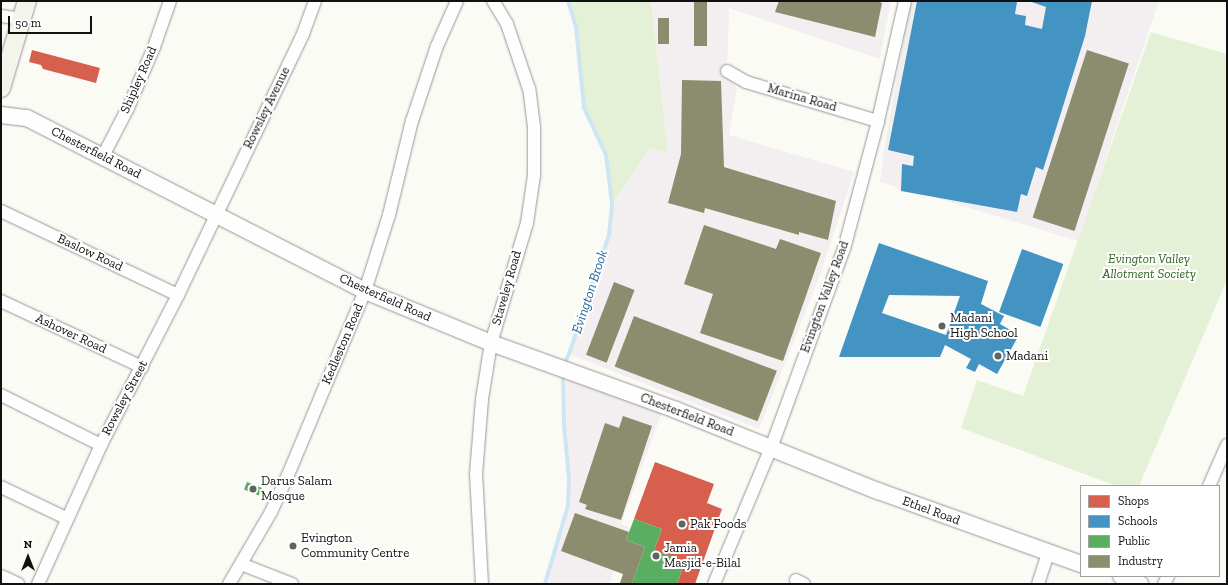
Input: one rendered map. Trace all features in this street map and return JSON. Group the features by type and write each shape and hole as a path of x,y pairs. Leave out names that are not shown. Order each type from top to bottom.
{"main road":[{"path":"1,88 27,1"}],"street":[{"name":"Shipley Road","path":"103,156 151,54 170,1"},
{"name":"Rowsley Avenue","path":"216,214 303,34 315,1"},
{"name":"Kedleston Road","path":"230,584 288,475 365,291 389,215 412,121 437,46 457,1"},
{"name":"Staveley Road","path":"482,584 476,474 482,399 492,343 527,223 534,175 534,127 529,89 507,24 493,1"},
{"name":"Evington Valley Road","path":"714,584 777,450 844,249 878,121 905,1"},
{"path":"1,16 22,19"},
{"name":"Marina Road","path":"727,71 746,82 878,121"},
{"name":"Chesterfield Road","path":"1,115 27,118 365,291 492,343 777,450"},
{"name":"Baslow Road","path":"1,211 178,295"},
{"name":"Rowsley Street","path":"38,584 66,518 101,445 178,295 216,214"},
{"name":"Ashover Road","path":"1,301 142,367"},
{"path":"1,395 101,445"},
{"path":"1208,485 1227,445"},
{"name":"Ethel Road","path":"777,450 1048,554 1080,564"},
{"path":"1,486 66,518"},
{"path":"1038,584 1048,554"},
{"path":"241,564 292,584"},
{"path":"1,576 18,584"},
{"path":"1123,577 1140,584"}],"shaded area":[{"path":"651,1 891,1 880,59 729,8 727,75 737,89 729,135 854,172 820,275 759,429 569,354 609,235 612,204 650,148 668,151"},
{"path":"911,1 1159,1 1078,241 910,190 898,190 897,187 880,182 884,149"},
{"path":"568,377 662,412 621,524 631,528 609,584 550,584 548,580 568,506 569,479 563,392"}],"green space":[{"path":"568,1 651,1 668,152 650,148 612,204 606,155 584,108 576,27"},
{"name":"Evington Valley Allotment Society","path":"1151,32 1227,54 1227,280 1139,485 1113,485 961,428 977,380 1023,396"}],"building: Shops":[{"path":"32,50 100,68 96,83 43,69 41,65 29,62"},
{"name":"Pak Foods","path":"655,462 714,484 707,503 722,509 695,584 677,584 685,562 654,550 662,529 634,519"}],"building: Schools":[{"path":"917,1 1017,2 1015,14 1026,16 1025,25 1042,29 1046,7 1029,1 1092,1 1085,36 1043,170 1036,167 1027,196 1021,194 1017,212 901,191 902,164 913,166 914,156 888,150"},
{"path":"879,243 988,281 981,304 1004,316 1000,324 1019,335 997,374 979,364 975,372 966,368 971,359 945,345 940,357 839,357","holes":["889,295 960,296 946,335 882,313"]},
{"path":"1022,249 1063,264 1040,327 999,312"}],"building: Public":[{"name":"Darus Salam Mosque","path":"247,482 262,488 259,495 244,489"},
{"name":"Jamia Masjid-e-Bilal","path":"634,519 662,529 654,550 685,562 677,584 632,584 645,547 626,540"}],"building: Industry":[{"path":"694,1 707,1 707,46 694,46"},
{"path":"779,1 877,1 882,3 875,37 775,12"},
{"path":"658,18 669,18 669,44 658,44"},
{"path":"1087,50 1129,64 1074,231 1033,217"},
{"path":"682,80 721,81 724,167 836,201 828,240 799,232 799,235 705,208 704,213 668,203 681,154"},
{"path":"704,225 776,249 780,239 821,253 783,361 700,333 713,294 684,284"},
{"path":"614,282 635,290 607,363 586,355"},
{"path":"634,316 777,371 757,421 615,366"},
{"path":"623,416 652,426 621,520 585,509 587,505 579,502 605,423 619,428"},
{"path":"575,513 629,532 626,540 645,547 632,584 620,583 623,574 561,551"}],"waterway":[{"name":"Evington Brook","path":"563,366 569,354 609,235 612,204 606,155 584,108 576,27 568,1"},
{"name":"Evington Brook","path":"545,584 568,506 569,479 564,425 563,373"}],"place":[{"name":"Madani High School","path":"942,326"},
{"name":"Madani","path":"998,356"},
{"name":"Darus Salam Mosque","path":"253,489"},
{"name":"Pak Foods","path":"682,524"},
{"name":"Evington Community Centre","path":"293,546"},
{"name":"Jamia Masjid-e-Bilal","path":"656,556"}]}
